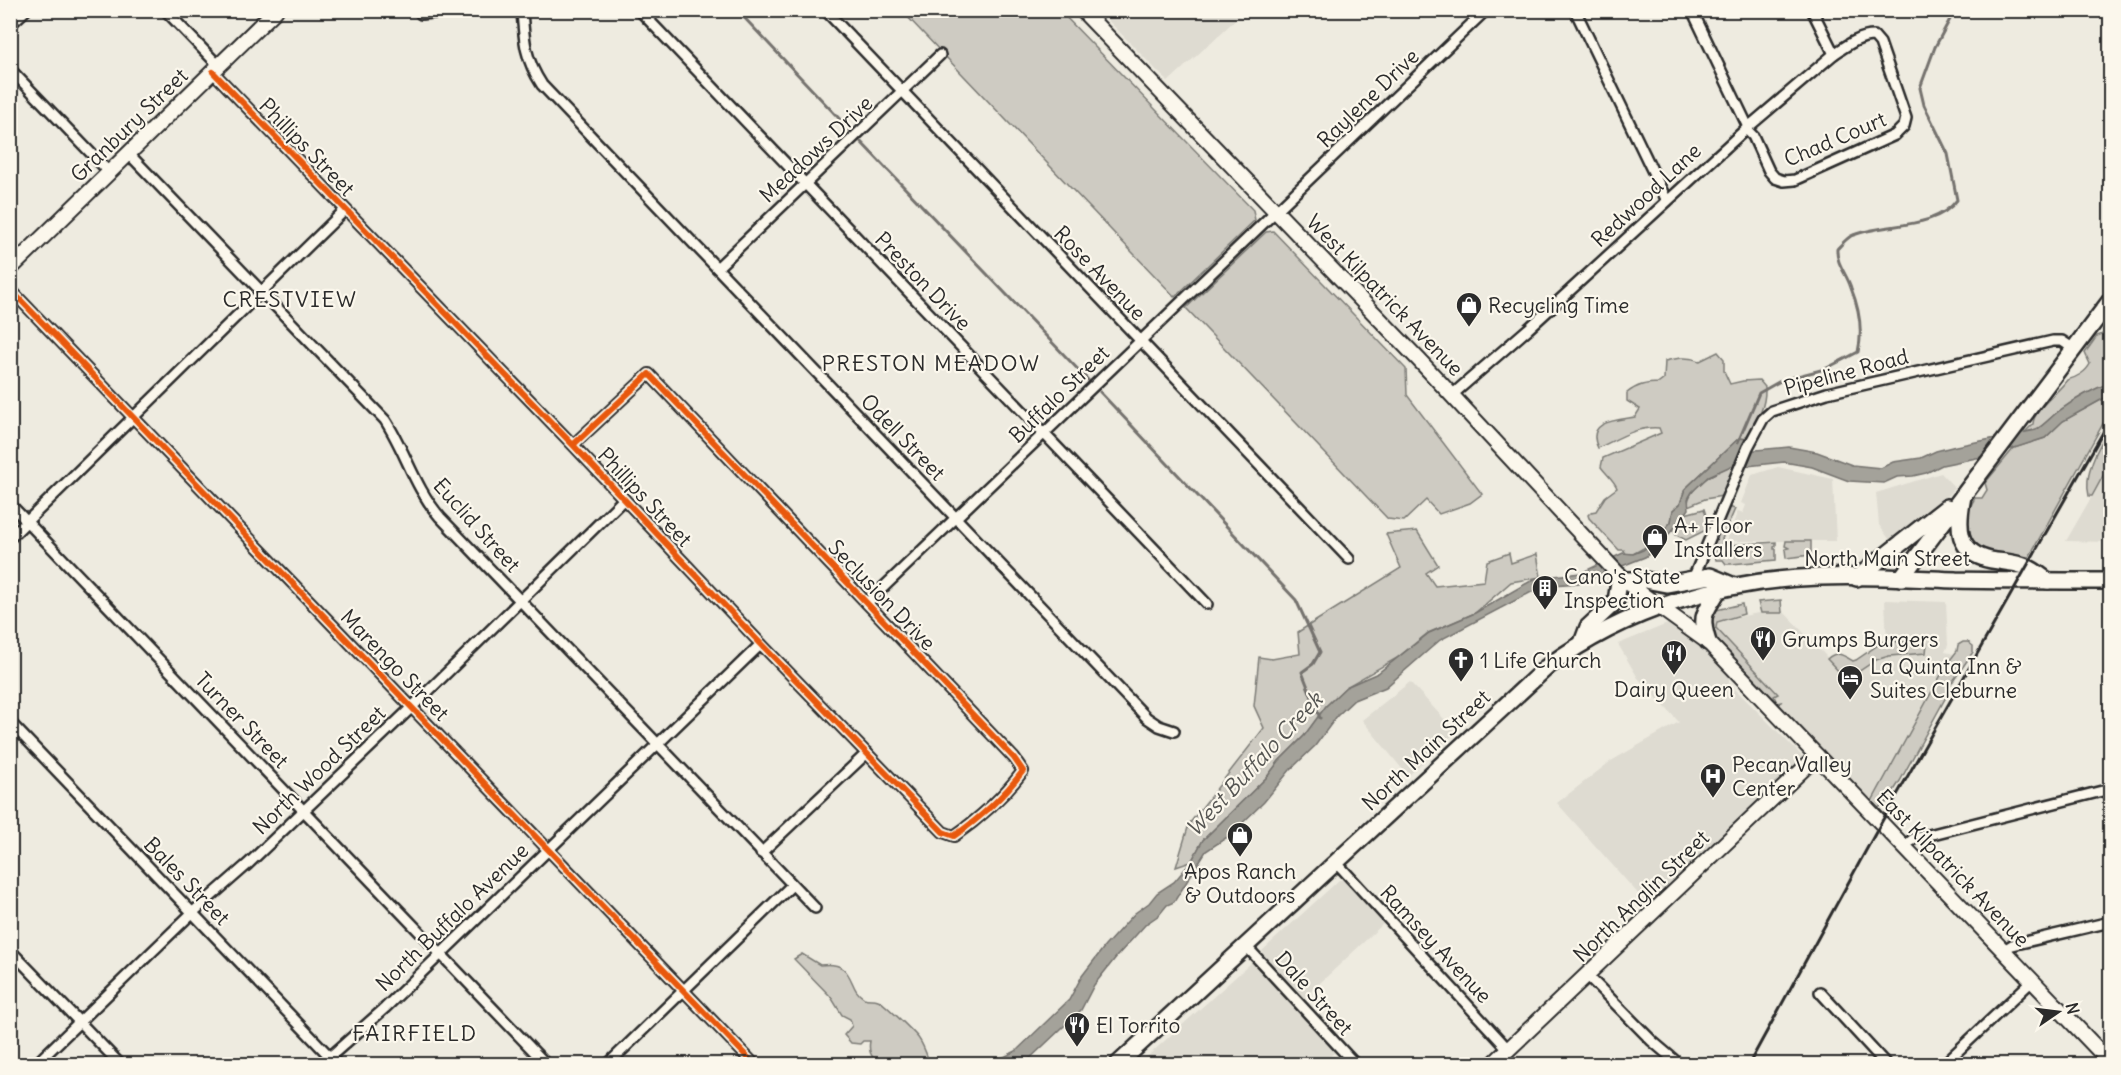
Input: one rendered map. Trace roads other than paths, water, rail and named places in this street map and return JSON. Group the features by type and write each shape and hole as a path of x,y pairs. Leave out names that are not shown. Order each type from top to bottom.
{"main road":[{"path":"1901,578 2109,305"},
{"path":"1857,578 1963,494"},
{"path":"1963,494 1959,526 1963,540 1970,551 1988,559 2026,566 2048,581"},
{"path":"1582,643 1588,627 1616,601 1623,578 1666,584 1710,576 1727,587 1703,617 1702,623 1708,642"},
{"name":"North Main Street","path":"1118,1065 1547,667 1582,643 1620,622 1660,607 1727,587 1818,577 2110,581"}],"street":[{"path":"10,25 26,10"},
{"name":"Phillips Street","path":"165,10 345,210 943,832 954,836"},
{"name":"Granbury Street","path":"10,269 276,10"},
{"path":"421,14 471,10"},
{"name":"Odell Street","path":"522,10 526,54 530,66 542,85 1147,718 1159,726 1174,731"},
{"name":"Preston Drive","path":"637,10 1207,604"},
{"name":"Rose Avenue","path":"825,10 1349,559"},
{"name":"West Kilpatrick Avenue","path":"1082,10 1452,395 1623,578 1660,607"},
{"name":"Raylene Drive","path":"1276,213 1486,10"},
{"path":"1575,10 1667,201"},
{"path":"1692,10 1747,128"},
{"path":"1812,10 1834,54"},
{"name":"Redwood Lane","path":"1452,395 1507,348 1747,128 1834,54 1865,36 1874,36"},
{"name":"Chad Court","path":"1747,128 1769,171 1775,178 1784,181 1795,180 1895,135 1904,126 1905,118 1880,43 1874,36"},
{"name":"Meadows Drive","path":"717,268 940,56"},
{"path":"10,69 110,173"},
{"name":"Euclid Street","path":"129,154 385,420 428,503 816,908"},
{"path":"10,538 345,210"},
{"name":"Buffalo Street","path":"867,603 1276,213"},
{"name":"Marengo Street","path":"10,289 754,1065"},
{"name":"Pipeline Road","path":"1694,579 1748,447 1763,419 1772,411 1827,393 2053,341 2062,341 2074,349"},
{"name":"Seclusion Drive","path":"573,445 649,374 1014,758 1023,771 1015,783 954,836"},
{"name":"North Wood Street","path":"36,1065 192,913 248,864 624,499"},
{"name":"Turner Street","path":"10,504 546,1065"},
{"name":"East Kilpatrick Avenue","path":"1660,607 1708,642 2110,1062"},
{"name":"North Buffalo Avenue","path":"322,1065 333,1061 440,954 761,644"},
{"name":"Bales Street","path":"10,722 333,1061"},
{"path":"761,853 867,753"},
{"name":"North Anglin Street","path":"1493,1065 1817,756"},
{"path":"1904,847 1913,839 2110,789"},
{"name":"Ramsey Avenue","path":"1336,862 1509,1050"},
{"path":"608,1065 792,885"},
{"path":"2002,951 2012,945 2110,922"},
{"name":"Dale Street","path":"1246,946 1355,1065"},
{"path":"10,950 120,1065"},
{"path":"1588,976 1679,1065"},
{"path":"1944,1065 2032,981"},
{"path":"1820,992 1886,1065"}],"waterway":[{"path":"737,10 850,130"},
{"path":"1738,442 1759,393 1782,380 1825,369 1858,352 1860,336 1858,312 1837,254 1837,249 1845,240 1864,232 1935,217 1957,200 1948,154 1924,105 1920,88 1935,47 1955,10"},
{"path":"861,142 1088,380"},
{"name":"West Buffalo Creek","path":"1100,392 1296,600 1320,652 1313,664 1302,672 1320,718"}],"railway":[{"path":"1749,1064 1881,823 2110,420"}],"place":[{"name":"Recycling Time","path":"1469,328"},
{"name":"A+ Floor Installers","path":"1655,560"},
{"name":"Cano's State Inspection","path":"1545,611"},
{"name":"Grumps Burgers","path":"1763,662"},
{"name":"Dairy Queen","path":"1674,676"},
{"name":"1 Life Church","path":"1461,683"},
{"name":"La Quinta Inn & Suites Cleburne","path":"1850,701"},
{"name":"Pecan Valley Center","path":"1713,799"},
{"name":"Apos Ranch & Outdoors","path":"1240,858"},
{"name":"El Torrito","path":"1077,1048"}],"district":[{"name":"CRESTVIEW","path":"290,299"},
{"name":"PRESTON MEADOW","path":"931,363"},
{"name":"FAIRFIELD","path":"415,1033"}]}
